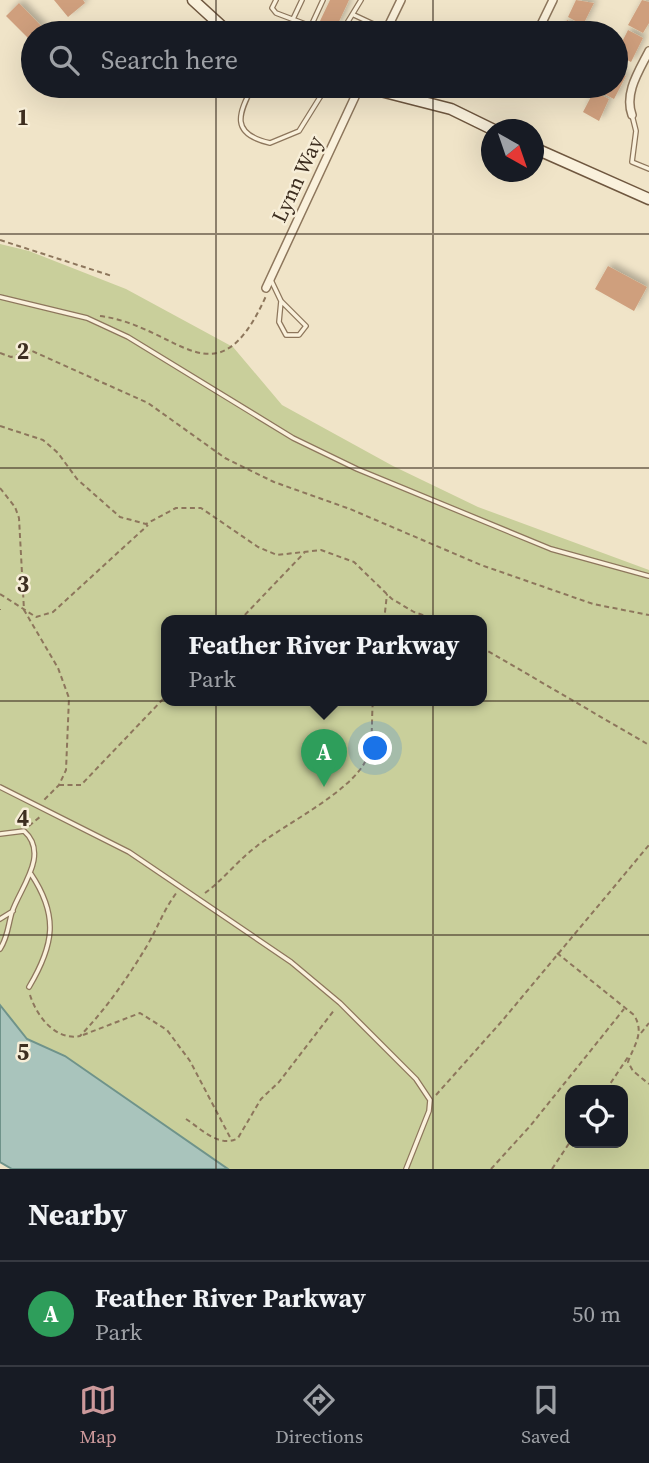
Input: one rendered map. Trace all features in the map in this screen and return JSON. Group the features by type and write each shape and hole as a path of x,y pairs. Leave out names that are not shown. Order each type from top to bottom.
{"main road":[{"path":"196,1 217,21"},
{"path":"407,98 451,109 481,123"},
{"path":"544,153 649,200"}],"street":[{"path":"391,21 401,0"},
{"path":"543,21 553,0"},
{"path":"632,115 628,104 635,79 649,51"},
{"name":"Lynn Way","path":"266,288 354,98"}],"lane":[{"path":"276,0 274,11 298,21"},
{"path":"293,19 302,0"},
{"path":"313,21 323,0"},
{"path":"350,21 361,0"},
{"path":"354,15 365,21"},
{"path":"247,98 239,121 247,133 270,143 299,131 320,98"},
{"path":"632,115 636,131 632,162 649,169"},
{"path":"270,278 281,301 306,326 299,335 286,335 282,328 279,322 281,301"},
{"path":"0,297 87,318 175,363 293,438 357,469 551,549 649,576"},
{"path":"0,787 130,852 291,962 340,1003 369,1035 416,1079 430,1100 429,1111 406,1169"},
{"path":"0,834 24,831 33,844 31,874 13,911 0,949"},
{"path":"29,987 52,937 43,893 31,874"},
{"path":"0,919 13,911"}],"path":[{"path":"0,240 112,276"},
{"path":"87,318 96,315 113,317 206,357 223,352 241,339 257,316 267,294 266,288"},
{"path":"0,354 11,357 32,352 148,403 225,457 274,482 350,509 481,565 593,604 649,615"},
{"path":"0,426 43,440 58,453 78,479 120,517 133,523 152,522"},
{"path":"0,488 15,507 19,518 24,610 58,668 69,698 66,770 58,785 38,807"},
{"path":"0,594 36,617 53,612 152,522 176,508 201,508 258,547 277,555 321,550 354,562 387,594 423,615"},
{"path":"245,615 306,551"},
{"path":"385,615 387,594"},
{"path":"487,650 649,745"},
{"path":"58,785 82,785 161,701"},
{"path":"198,898 222,881 254,848 307,814 358,771 367,759 372,706"},
{"path":"24,831 47,811"},
{"path":"430,1100 502,1021 556,953 649,845"},
{"path":"80,1036 122,983 149,942 160,914 181,886"},
{"path":"556,953 639,1023 640,1034"},
{"path":"29,987 37,1012 46,1024 63,1036 80,1036 140,1013 167,1030 190,1061 233,1142"},
{"path":"233,1142 261,1099 279,1082 340,1003"},
{"path":"491,1169 531,1125 624,1009"},
{"path":"649,1023 640,1034 628,1062 633,1071 649,1084"},
{"path":"609,1085 631,1053"},
{"path":"186,1119 216,1140 233,1142"},
{"path":"552,1169 566,1148"}],"green space":[{"path":"0,244 29,251 126,289 233,347 282,405 393,466 478,507 649,570 649,1169 228,1169 65,1056 27,1039 0,1005"}],"water":[{"path":"0,1005 27,1039 65,1056 228,1169 12,1169 0,1162"}],"building":[{"path":"54,0 83,0 85,3 68,17"},
{"path":"330,0 349,0 339,21 320,21"},
{"path":"576,0 594,3 585,21 576,21 568,17"},
{"path":"642,0 649,2 649,23 643,33 628,25"},
{"path":"19,3 36,21 21,21 21,31 6,16"},
{"path":"628,30 643,38 631,62 628,60"},
{"path":"590,98 609,99 599,121 583,112"},
{"path":"608,266 647,287 634,311 595,289"}],"place":[{"name":"Feather River Parkway","path":"324,787"}]}
